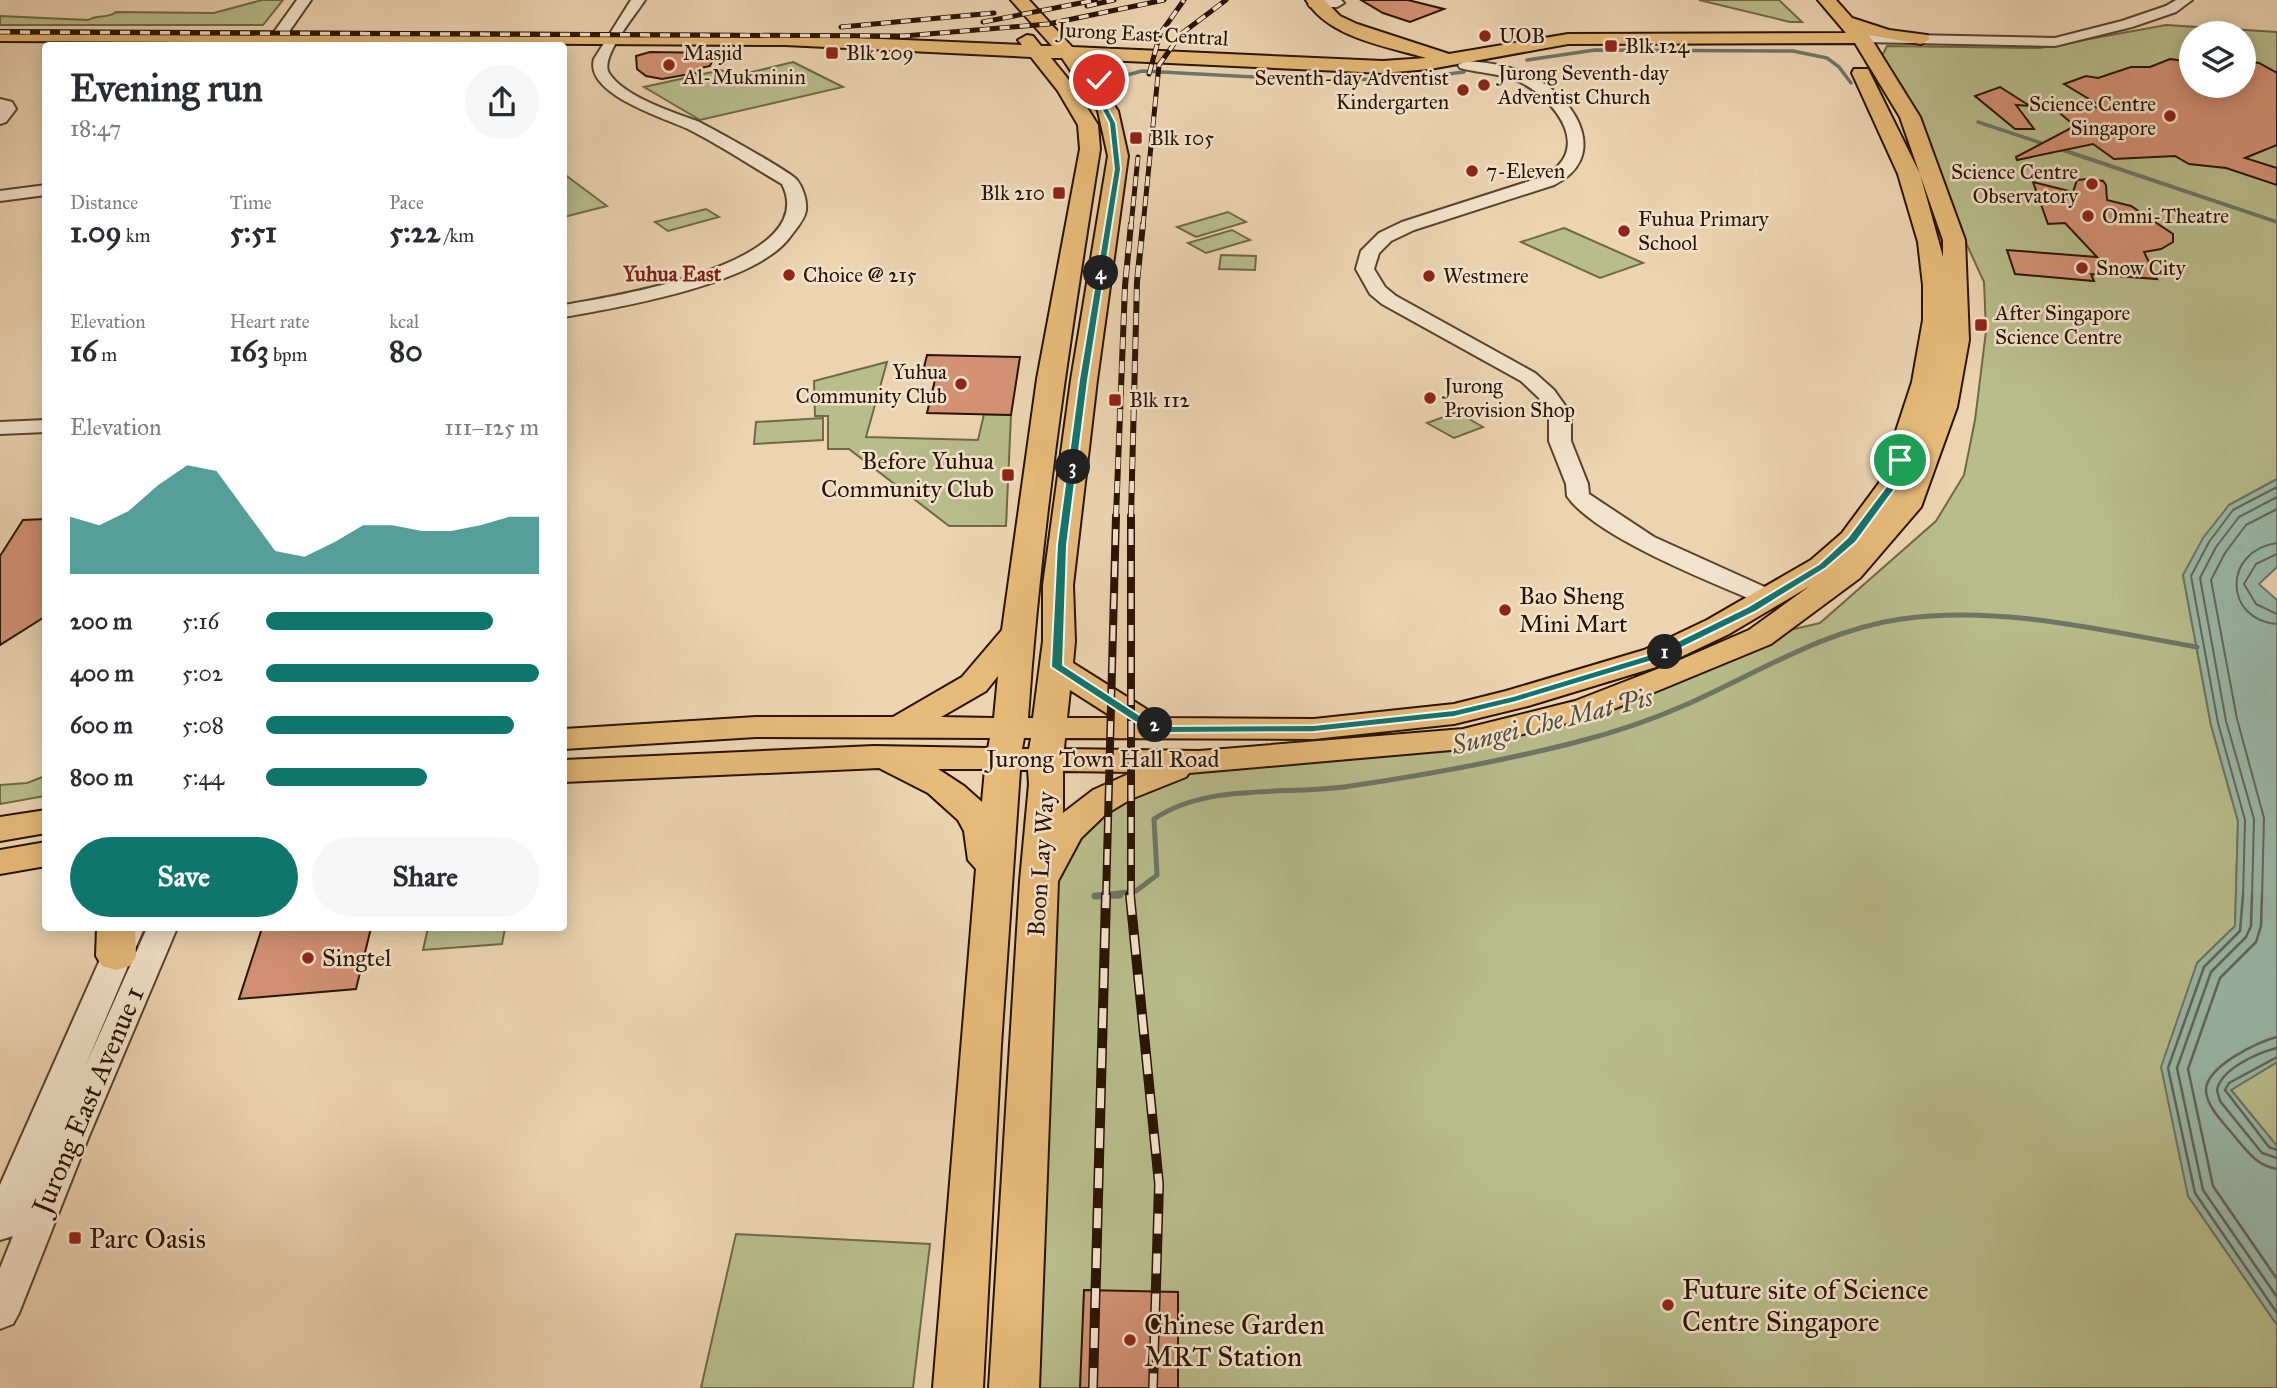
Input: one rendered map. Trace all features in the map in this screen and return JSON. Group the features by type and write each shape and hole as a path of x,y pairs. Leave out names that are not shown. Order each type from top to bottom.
{"main road":[{"name":"Jurong Town Hall Road","path":"1828,0 1852,47"},
{"path":"1337,1 1358,19 1436,45 1472,62"},
{"path":"1315,2 1335,21 1410,47 1472,62"},
{"name":"Jurong Town Hall Road","path":"567,771 874,757 1006,744 1046,745 1199,762 1463,739 1587,708 1685,670 1760,636 1790,595 1852,539 1914,456 1935,320 1946,285 1954,240 1910,117 1852,47 1815,12 1809,30 1789,42"},
{"path":"958,51 1003,37 1014,15"},
{"name":"Boon Lay Way","path":"1014,15 1048,31 1054,61 1093,87 1112,123 1117,169 1084,380 1062,545 1057,667 1046,745 1047,784 1039,881 1014,1388"},
{"name":"Boon Lay Way","path":"958,1388 981,1045 1006,744 1050,379 1090,149 1088,125 1054,61 1014,15"},
{"path":"1048,31 1127,56"},
{"path":"1852,47 1887,35 1921,39"},
{"name":"Jurong East Central","path":"0,36 268,42 819,45 958,51 1054,61 1349,74 1411,72 1563,46 1599,43 1789,42"},
{"name":"Jurong East Central","path":"1054,61 1127,56 1383,67 1472,62 1502,49 1568,39 1789,42"},
{"path":"0,42 42,43"},
{"name":"Jurong East Central","path":"567,43 618,42"},
{"path":"1789,42 1896,49 1941,45"},
{"path":"1436,45 1502,49"},
{"path":"1383,67 1416,58 1417,54 1410,47"},
{"path":"958,51 1000,61 1054,61"},
{"path":"1093,87 1102,75 1148,64"},
{"name":"Jurong Town Hall Road","path":"1046,745 1168,730 1314,729 1454,713 1594,677 1655,657 1790,595"},
{"path":"902,726 974,684 1018,632"},
{"path":"1057,667 1139,719 1168,730"},
{"name":"Jurong Town Hall Road","path":"567,738 756,727 902,726 1006,744"},
{"path":"874,757 913,768 956,798 981,824 994,894"},
{"path":"1039,881 1069,828 1085,811 1126,787 1199,762"},
{"path":"0,829 42,822"}],"street":[{"path":"268,42 291,0"},
{"path":"268,42 304,0"},
{"path":"1941,45 2010,46 2100,32 2171,9 2185,0"},
{"path":"1315,2 1337,1"},
{"path":"567,310 641,297 712,276 759,253 785,232 796,215 797,196 789,181 692,125 677,122 607,82 598,67 646,2"},
{"path":"1921,39 2045,42"},
{"path":"1472,62 1533,83 1559,103 1567,114 1575,137 1575,158 1567,170 1548,181 1408,226 1385,237 1370,251 1365,269 1377,290 1389,300 1528,377 1547,394 1560,414 1560,441 1577,484 1656,534 1790,595"},
{"path":"0,104 6,105 8,109 0,119"},
{"path":"0,196 42,191"},
{"path":"0,428 42,426"},
{"name":"Jurong East Avenue 1","path":"0,1313 72,1136 161,931"},
{"name":"Jurong East Avenue 1","path":"0,1226 120,937"}],"green space":[{"path":"262,0 283,0 263,25 0,25 0,16 88,20 116,12 214,13"},
{"path":"1699,0 1779,0 1802,22 1790,22"},
{"path":"2166,25 2179,26 2179,98 2256,98 2256,31 2277,32 2277,479 2229,505 2183,575 2211,725 2238,821 2235,926 2197,963 2188,1196 2277,1325 2277,1388 1014,1388 1039,881 1069,828 1173,770 1463,739 1587,708 1760,637 1820,623 1936,521 1964,475 1975,420 1986,331 1984,282 1881,58 1887,46 2040,48"},
{"path":"793,62 843,87 700,120 644,87 721,70 736,76"},
{"path":"567,176 607,206 567,216"},
{"path":"706,209 719,217 668,231 655,222"},
{"path":"1228,212 1246,222 1196,237 1177,227"},
{"path":"1564,228 1643,263 1600,278 1521,242"},
{"path":"1232,230 1250,240 1206,253 1188,243"},
{"path":"1221,255 1256,256 1255,270 1219,269"},
{"path":"887,362 866,437 978,440 984,414 1011,415 1006,526 949,526 849,449 828,449 828,416 815,416 814,381"},
{"path":"1457,412 1483,427 1454,438 1427,423"},
{"path":"823,418 823,440 754,444 756,422"},
{"path":"42,777 42,797 0,804 0,785 27,783"},
{"path":"427,931 504,931 502,944 423,950"},
{"path":"2277,1062 2277,1146 2231,1090"},
{"path":"736,1234 930,1244 913,1388 701,1388"}],"water":[{"path":"2069,151 2277,221 2277,223 2065,152"},
{"path":"2277,479 2277,567 2259,584 2277,600 2277,1062 2231,1090 2277,1146 2277,1325 2188,1196 2161,1067 2197,963 2235,926 2238,821 2211,725 2183,575 2203,538 2229,505"}],"building":[{"path":"1361,0 1408,0 1444,9 1410,22 1383,13"},
{"name":"Masjid Al-Mukminin","path":"650,52 716,53 710,66 697,69 696,73 662,79 646,76 637,69 636,56"},
{"name":"Science Centre Singapore","path":"2170,59 2179,60 2179,98 2256,98 2256,63 2277,73 2277,145 2245,158 2277,168 2277,185 2226,168 2189,164 2175,156 2114,159 2093,144 2017,160 2016,157 2075,126 2048,103 2104,108 2064,84 2086,76 2098,78 2131,67 2150,67"},
{"path":"2000,87 2030,106 2016,105 2034,129 2015,129 1975,96"},
{"path":"2077,180 2103,181 2106,185 2107,200 2131,206 2173,234 2173,242 2161,249 2144,252 2157,279 2091,274 2094,281 2015,274 2007,250 2097,257 2065,223 2048,224 2033,182 2073,192"},
{"name":"Yuhua Community Club","path":"927,355 1020,357 1011,415 927,413 935,380 921,380"},
{"path":"42,519 42,619 0,645 0,556 23,520"},
{"name":"Singtel","path":"261,931 370,931 356,989 239,999"},
{"name":"Chinese Garden MRT Station","path":"1084,1290 1178,1292 1178,1388 1080,1388"}],"waterway":[{"path":"1527,60 1595,50 1793,51 1827,58 1839,67 1851,83"},
{"path":"1114,84 1120,77 1142,71 1343,80 1464,72"},
{"path":"1978,122 2041,143"},
{"name":"Sungei Che Mat Pis","path":"1120,895 1095,896 1136,891 1157,875 1154,819 1197,800 1246,792 1344,787 1488,762 1588,739 1661,715 1819,642 1873,624 1938,615 2013,617 2197,647"}],"railway":[{"path":"983,22 1096,0"},
{"path":"1087,6 1114,0"},
{"path":"0,32 904,36 1048,24 1164,0"},
{"path":"1149,74 1160,34 1184,0"},
{"path":"1143,226 1159,65 1181,34 1226,0"},
{"path":"841,27 994,13"},
{"path":"1131,226 1138,157"},
{"path":"1116,517 1125,286 1131,224"},
{"path":"1131,517 1137,282 1143,224"},
{"path":"1106,897 1116,516"},
{"path":"1131,517 1131,897"},
{"path":"1093,1388 1106,895"},
{"path":"1130,895 1159,1184 1153,1388"}],"place":[{"name":"UOB","path":"1485,36"},
{"name":"Blk 124","path":"1611,46"},
{"name":"Blk 209","path":"832,53"},
{"name":"Masjid Al-Mukminin","path":"669,65"},
{"name":"Jurong Seventh-day Adventist Church","path":"1484,85"},
{"name":"Seventh-day Adventist Kindergarten","path":"1463,90"},
{"name":"Science Centre Singapore","path":"2170,116"},
{"name":"Blk 105","path":"1136,138"},
{"name":"7-Eleven","path":"1472,171"},
{"name":"Science Centre Observatory","path":"2092,184"},
{"name":"Blk 210","path":"1059,193"},
{"name":"Omni-Theatre","path":"2088,216"},
{"name":"Fuhua Primary School","path":"1624,231"},
{"name":"Snow City","path":"2082,268"},
{"name":"Choice @ 215","path":"789,275"},
{"name":"Westmere","path":"1429,276"},
{"name":"After Singapore Science Centre","path":"1981,325"},
{"name":"Yuhua Community Club","path":"961,384"},
{"name":"Jurong Provision Shop","path":"1430,398"},
{"name":"Blk 112","path":"1115,400"},
{"name":"Before Yuhua Community Club","path":"1008,475"},
{"name":"Bao Sheng Mini Mart","path":"1505,610"},
{"name":"Singtel","path":"308,958"},
{"name":"Parc Oasis","path":"75,1238"},
{"name":"Future site of Science Centre Singapore","path":"1668,1305"},
{"name":"Chinese Garden MRT Station","path":"1130,1340"}],"district":[{"name":"Yuhua East","path":"672,274"}],"route":[{"path":"1099,80 1093,87 1112,123 1118,154 1117,169 1084,380 1062,545 1058,588 1057,667 1139,719 1168,730 1314,729 1393,721 1454,713 1516,699 1655,657 1751,610 1822,566 1852,539 1893,484 1900,460"}]}
